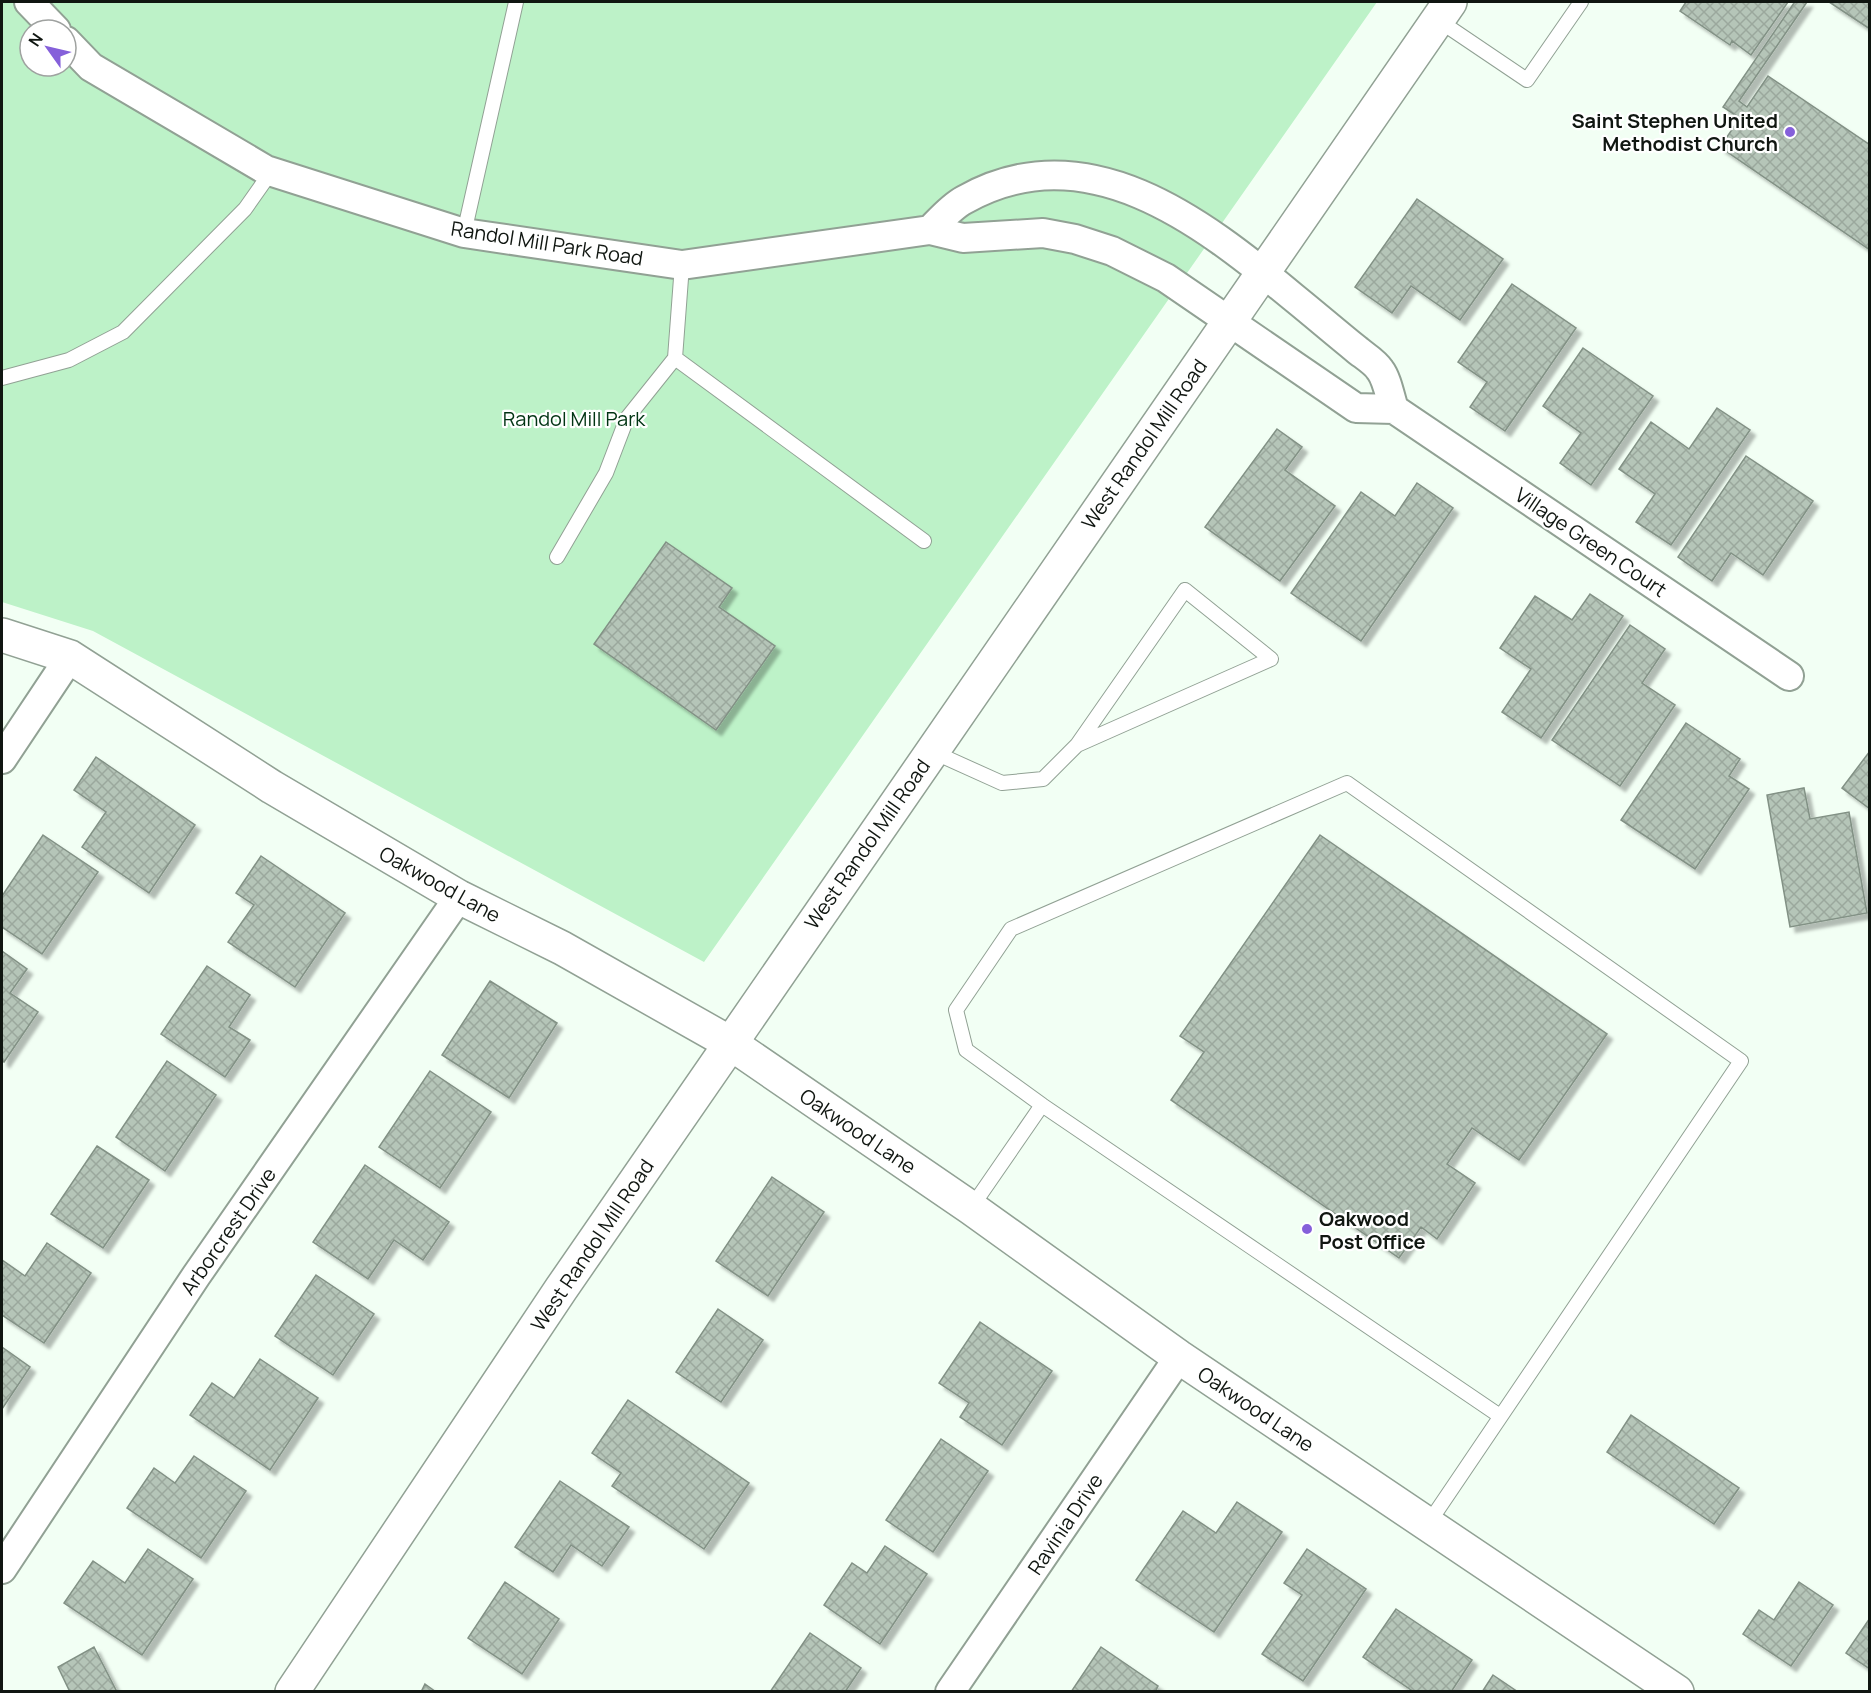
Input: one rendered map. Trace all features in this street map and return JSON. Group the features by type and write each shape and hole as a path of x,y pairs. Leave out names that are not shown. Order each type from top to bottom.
{"main road":[{"name":"West Randol Mill Road","path":"292,1692 554,1299 1262,271 1444,11"},
{"name":"Oakwood Lane","path":"2,635 70,657 272,787 459,897 562,948 730,1043 971,1208 1179,1357 1677,1692"}],"street":[{"path":"29,2 44,18"},
{"name":"Randol Mill Park Road","path":"78,53 91,67 271,172 464,233 682,265 930,230 963,238 1043,233 1075,239 1112,251 1154,270 1228,322"},
{"path":"930,230 962,201 988,189 1035,175 1074,176 1112,183 1154,198 1198,224 1262,271 1381,370 1394,408 1356,408 1228,322"},
{"name":"Village Green Court","path":"1394,408 1790,676"},
{"path":"2,759 70,657"},
{"name":"Arborcrest Drive","path":"2,1569 196,1276 459,897"},
{"name":"Ravinia Drive","path":"950,1692 1179,1357"}],"lane":[{"path":"464,233 516,2"},
{"path":"1444,11 1527,80 1581,2"},
{"path":"2,378 69,360 123,333 245,209 271,172"},
{"path":"557,557 606,473 627,418 675,358 682,265"},
{"path":"675,358 924,541"},
{"path":"931,751 1002,783 1043,780 1077,745 1185,590 1271,659 1077,745"},
{"path":"1428,1524 1741,1061 1347,783 1011,929 956,1010 966,1050 1042,1105 1500,1416"},
{"path":"971,1208 1042,1105"}],"green space":[{"name":"Randol Mill Park","path":"2,2 1377,2 704,962 93,631 2,602"}],"building":[{"name":"Saint Stephen United Methodist Church","path":"1686,2 1788,2 1751,55 1732,41 1730,45 1680,11"},
{"name":"Saint Stephen United Methodist Church","path":"1792,2 1807,2 1739,101 1747,107 1768,76 1870,145 1870,250 1720,147 1740,118 1723,107 1794,3"},
{"path":"1829,2 1870,2 1870,29"},
{"path":"1417,199 1503,259 1460,320 1411,286 1392,313 1355,287"},
{"path":"1512,284 1576,328 1505,431 1470,407 1487,382 1458,362"},
{"path":"1583,348 1653,396 1591,485 1560,463 1581,433 1543,406"},
{"path":"1717,408 1750,430 1671,545 1636,522 1655,494 1619,469 1651,422 1689,449"},
{"path":"1277,429 1302,447 1285,470 1335,506 1280,581 1205,527"},
{"path":"1746,456 1813,501 1763,575 1731,553 1712,581 1678,557"},
{"path":"1417,483 1453,508 1361,641 1291,593 1361,492 1395,516"},
{"path":"666,542 732,588 719,607 775,646 716,730 594,644"},
{"path":"1590,594 1623,616 1541,738 1502,712 1531,669 1500,648 1535,596 1572,620"},
{"path":"1630,625 1665,649 1642,683 1675,705 1620,786 1552,740"},
{"path":"1686,723 1740,759 1729,776 1749,789 1695,869 1621,820"},
{"path":"1870,751 1870,809 1842,788"},
{"path":"96,757 195,825 149,893 82,847 106,812 74,790"},
{"path":"1804,788 1810,819 1849,812 1867,913 1790,927 1767,795"},
{"path":"43,835 98,872 42,954 2,927 2,896"},
{"path":"1320,835 1607,1034 1519,1160 1472,1128 1447,1164 1475,1183 1437,1239 1421,1227 1399,1258 1171,1100 1204,1052 1180,1036"},
{"path":"261,856 345,913 295,987 228,942 254,905 236,893"},
{"path":"2,951 27,969 10,993 38,1012 4,1062 2,1060"},
{"path":"207,966 250,995 229,1027 250,1040 225,1077 161,1034"},
{"path":"490,981 557,1023 509,1098 442,1055"},
{"path":"167,1061 216,1095 165,1171 116,1137"},
{"path":"430,1071 491,1112 440,1188 379,1147"},
{"path":"97,1146 149,1180 103,1248 51,1214"},
{"path":"365,1165 449,1222 423,1260 394,1240 368,1279 313,1242"},
{"path":"772,1177 824,1212 768,1296 716,1261"},
{"path":"47,1243 91,1273 44,1343 2,1315 2,1260 25,1276"},
{"path":"316,1275 374,1314 333,1375 275,1336"},
{"path":"718,1309 763,1340 721,1402 676,1372"},
{"path":"980,1322 1052,1371 1002,1445 960,1417 969,1403 939,1383"},
{"path":"2,1347 30,1367 2,1409"},
{"path":"260,1359 318,1398 270,1470 190,1415 212,1383 234,1398"},
{"path":"628,1400 749,1483 704,1549 612,1486 621,1473 592,1453"},
{"path":"1631,1415 1739,1488 1714,1524 1607,1452"},
{"path":"941,1439 988,1471 933,1552 886,1520"},
{"path":"194,1456 246,1491 201,1558 127,1508 154,1468 175,1483"},
{"path":"560,1481 629,1527 602,1566 571,1545 553,1572 515,1547"},
{"path":"1237,1502 1282,1532 1214,1632 1136,1580 1183,1511 1216,1533"},
{"path":"885,1546 927,1574 880,1644 824,1605 852,1563 867,1573"},
{"path":"148,1549 193,1579 142,1655 64,1603 93,1561 125,1583"},
{"path":"1307,1549 1366,1589 1303,1681 1262,1654 1302,1595 1284,1583"},
{"path":"505,1582 559,1619 522,1674 468,1638"},
{"path":"1799,1582 1833,1605 1791,1666 1743,1634 1759,1610 1774,1620"},
{"path":"1396,1609 1472,1660 1451,1692 1414,1692 1363,1657"},
{"path":"1870,1618 1870,1669 1846,1653"},
{"path":"810,1633 861,1668 845,1692 770,1692"},
{"path":"94,1647 117,1692 70,1692 58,1667"},
{"path":"1101,1647 1158,1686 1155,1692 1071,1692"},
{"path":"1493,1675 1518,1692 1482,1692"},
{"path":"425,1684 436,1692 421,1692"}],"place":[{"name":"Saint Stephen United Methodist Church","path":"1790,132"},
{"name":"Oakwood Post Office","path":"1307,1229"}]}
